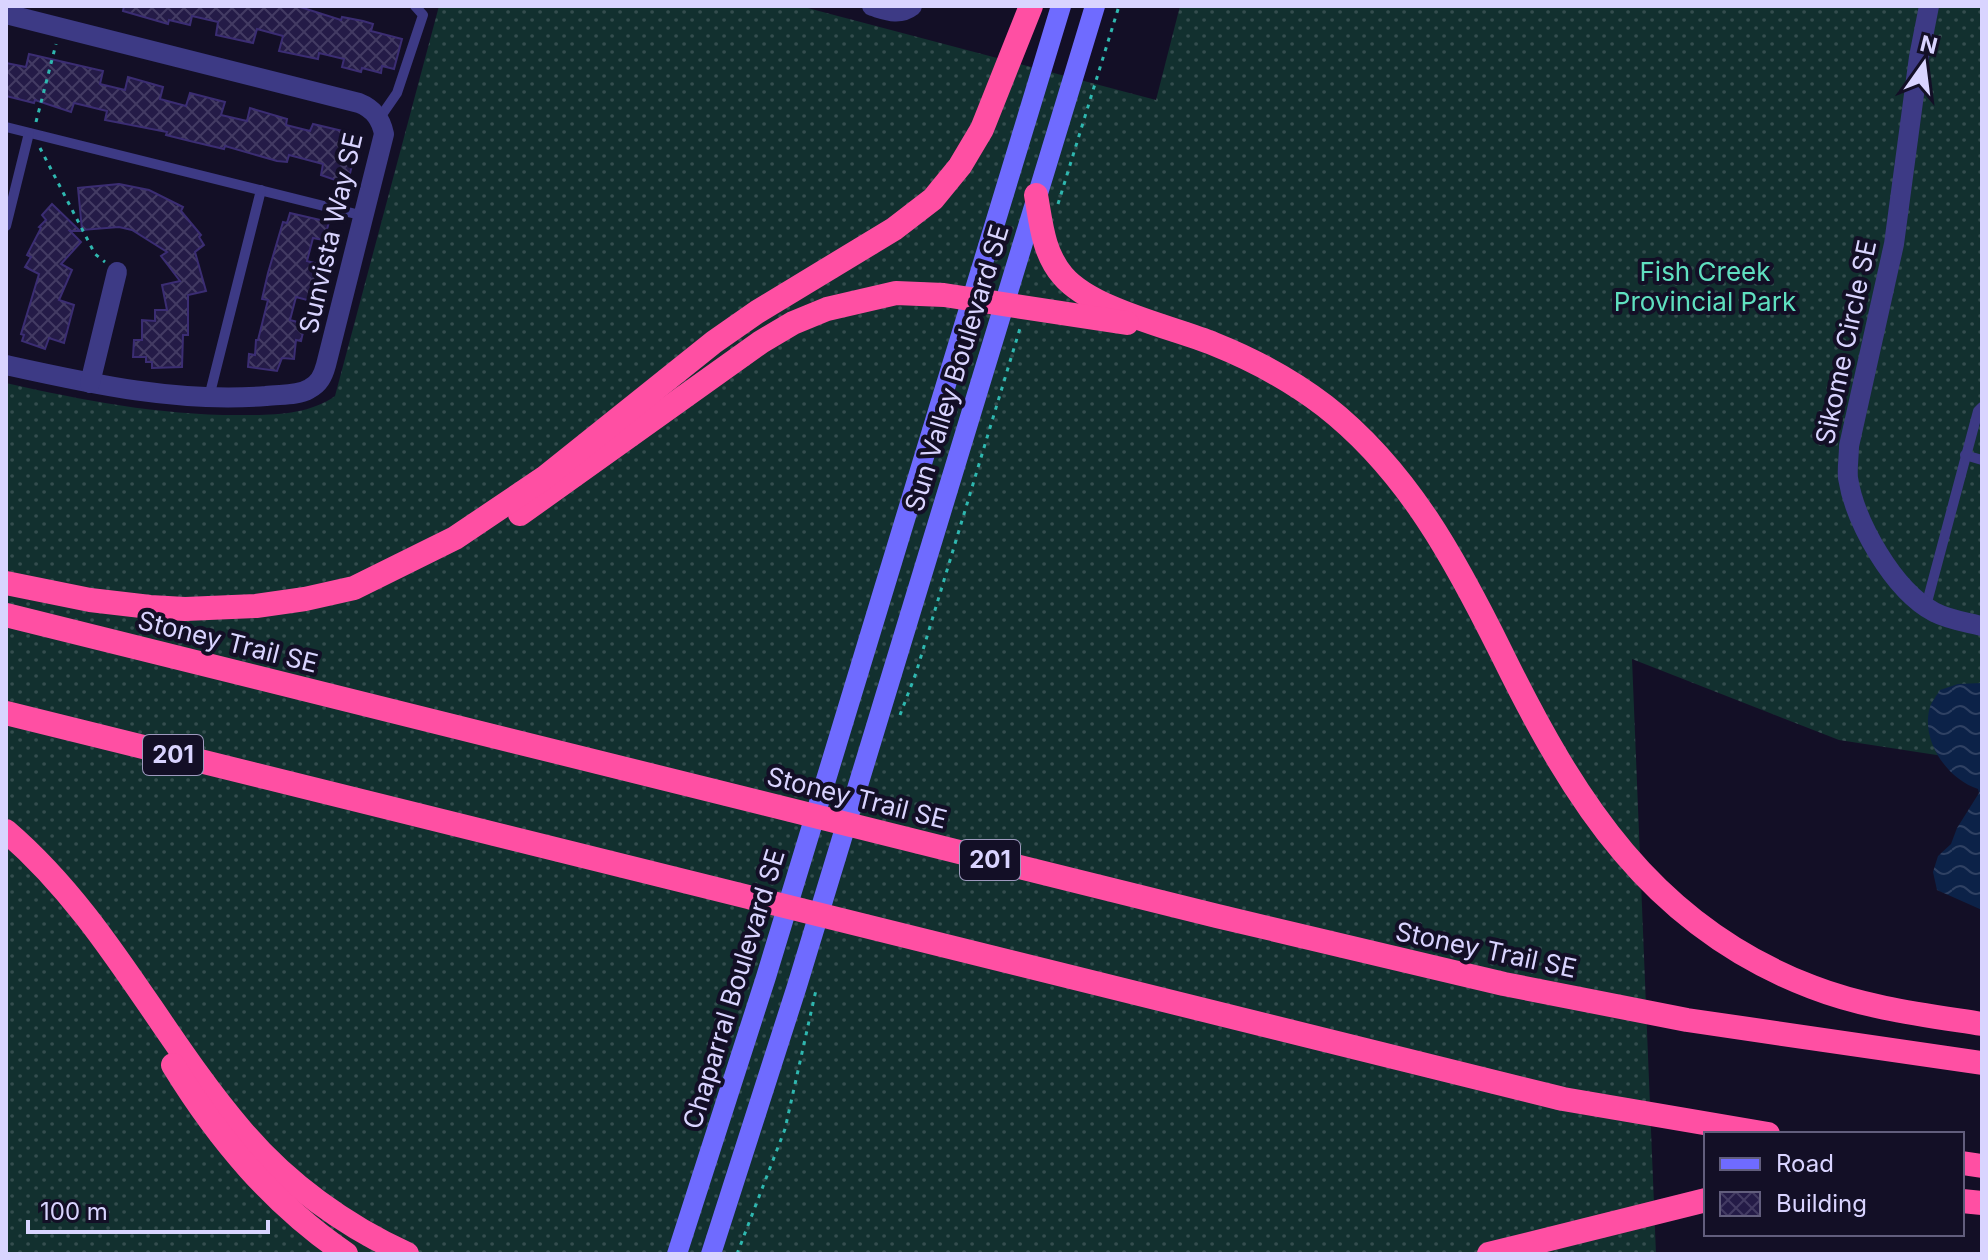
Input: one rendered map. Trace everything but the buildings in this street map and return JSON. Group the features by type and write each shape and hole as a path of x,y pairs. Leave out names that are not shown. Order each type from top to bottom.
{"highway":[{"path":"354,588 442,544 497,512 714,342 883,236 922,208 951,179 970,152 989,115 1031,6"},
{"path":"1036,195 1046,245 1056,266 1069,282 1095,299 1240,354 1298,387 1345,423 1390,468 1417,503 1454,562 1524,700 1575,787 1603,829 1659,891 1729,947 1812,987 1907,1012 1982,1024"},
{"path":"6,583 90,600 185,609 275,603 354,588 394,576 446,555 513,519 570,481 745,352 803,318 836,306 889,294 926,293 1003,303 1181,332"},
{"name":"Stoney Trail SE","path":"6,615 1489,981 1687,1020 1982,1063"},
{"name":"201","path":"6,713 1547,1095 1757,1132"},
{"path":"6,831 68,892 122,962 187,1060 245,1134 290,1178 332,1212 407,1254"},
{"path":"68,892 210,1123 268,1190 346,1254"},
{"path":"1489,1254 1704,1200"}],"main road":[{"name":"Sun Valley Boulevard SE","path":"838,738 1061,6"},
{"name":"Sun Valley Boulevard SE","path":"806,988 870,746 1095,6"},
{"name":"Chaparral Boulevard SE","path":"677,1254 766,977 838,738"},
{"path":"711,1254 806,988"}],"street":[{"path":"872,6 902,12 912,6"},
{"name":"Sikome Circle SE","path":"1929,6 1919,57 1894,244 1849,446 1848,476 1860,518 1893,576 1926,606 1950,618 1982,626"},
{"name":"Sunvista Way SE","path":"6,14 359,103 367,106 379,119 384,134 322,377 310,388 293,393 209,397 167,395 6,365"},
{"path":"90,383 117,272"}],"lane":[{"path":"379,119 397,93 423,15 415,6"},
{"path":"6,127 364,216"},
{"path":"6,226 29,133"},
{"path":"209,397 261,190"},
{"path":"1926,606 1965,455 1978,411 1982,407"},
{"path":"1965,455 1982,460"}],"path":[{"path":"1057,208 1119,6"},
{"path":"1982,50 1982,59"},
{"path":"897,722 919,664 1022,320"},
{"path":"737,1254 785,1129 806,988"}],"green space":[{"name":"Fish Creek Provincial Park","path":"439,6 800,6 1156,100 1180,6 1982,6 1982,762 1839,740 1632,659 1656,1254 6,1254 6,383 125,406 215,415 292,412 315,407 335,396"}],"water":[{"path":"1982,683 1982,910 1937,890 1933,872 1938,856 1951,844 1957,828 1979,793 1978,789 1956,777 1939,757 1929,732 1928,720 1931,705 1940,690 1958,684"}]}
